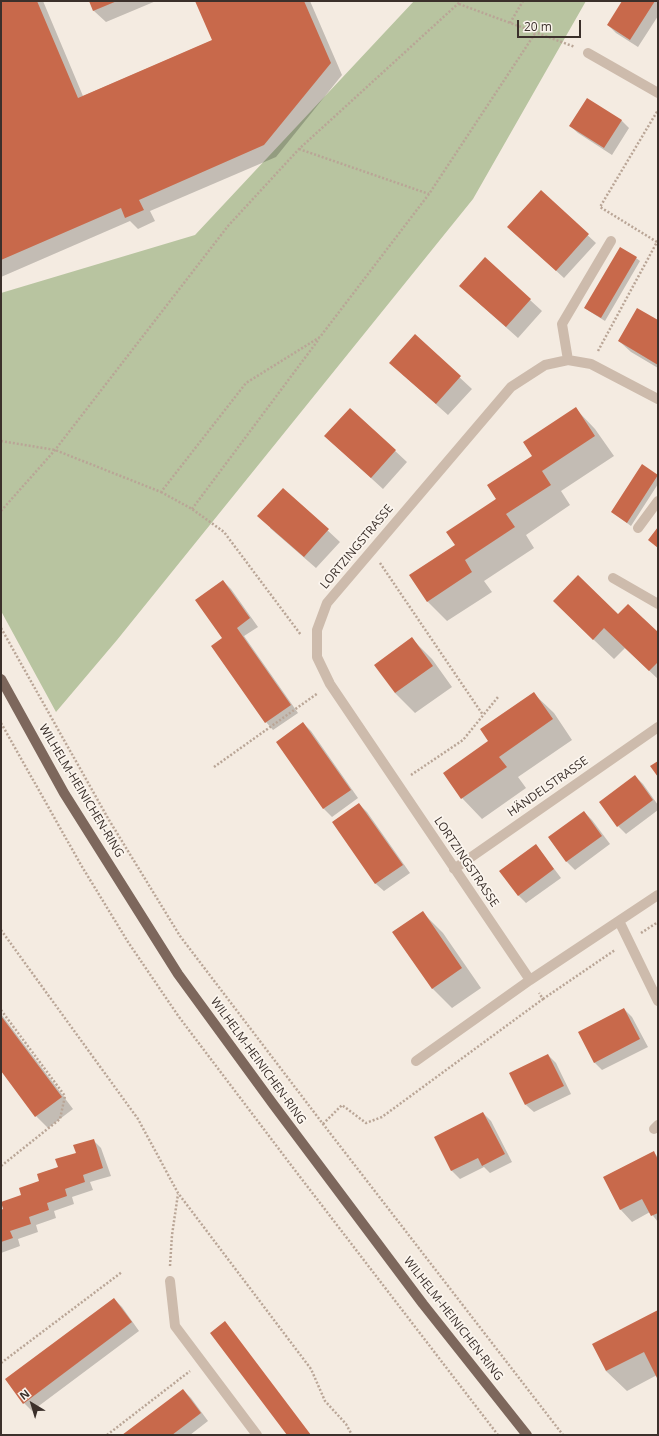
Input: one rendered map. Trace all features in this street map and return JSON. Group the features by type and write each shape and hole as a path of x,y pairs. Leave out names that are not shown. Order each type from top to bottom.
{"main road":[{"name":"WILHELM-HEINICHEN-RING","path":"1,679 64,793 178,974 273,1104 419,1298 527,1435"}],"street":[{"path":"588,53 658,93"},
{"path":"568,360 562,324 611,241"},
{"name":"LORTZINGSTRASSE","path":"530,980 330,684 317,657 317,630 327,603 511,387 545,365 568,360 592,364 658,399"},
{"path":"638,528 658,501"},
{"path":"613,578 658,604"},
{"name":"HÄNDELSTRASSE","path":"454,869 658,727"},
{"path":"416,1061 530,980 658,895"},
{"path":"619,921 658,1001"},
{"path":"170,1281 175,1326 201,1363 257,1435"}],"path":[{"path":"510,23 523,1"},
{"path":"1,511 55,450 228,226 300,149 460,2 588,53"},
{"path":"192,509 429,194 536,32"},
{"path":"300,149 429,194"},
{"path":"161,492 246,383 320,337"},
{"path":"1,440 55,450 161,492 192,509 224,532 317,657"},
{"path":"371,551 483,715"},
{"path":"1,628 109,820 180,936 563,1435"},
{"path":"214,767 330,684"},
{"path":"397,784 463,740 498,697"},
{"path":"323,1124 342,1105 366,1123 382,1117 543,999 658,922"},
{"path":"1,930 138,1119 178,1193 311,1369 325,1401 346,1424 352,1435"},
{"path":"530,980 543,999"},
{"path":"1,1010 66,1096 60,1120 1,1166"},
{"path":"170,1281 172,1235 178,1193"},
{"path":"1,1363 122,1272"},
{"path":"107,1435 201,1363"}],"green space":[{"path":"414,1 586,1 473,199 117,640 56,712 1,611 1,293 195,235"}],"building":[{"path":"1,1 37,1 78,98 212,40 195,1 304,1 331,63 264,145 139,200 144,210 125,218 121,208 1,260"},
{"path":"89,1 117,1 93,11"},
{"path":"622,1 655,1 630,40 607,25"},
{"path":"587,98 622,120 604,148 569,126"},
{"path":"541,190 589,234 556,271 507,227"},
{"path":"620,247 637,257 601,318 584,308"},
{"path":"485,257 531,299 506,327 459,286"},
{"path":"637,308 658,320 658,365 618,341"},
{"path":"415,334 461,376 436,404 389,363"},
{"path":"576,407 595,436 542,471 551,485 506,514 515,527 465,560 472,572 427,602 409,575 455,545 446,532 496,499 487,485 532,456 523,442"},
{"path":"350,408 396,450 371,478 324,436"},
{"path":"642,464 658,475 627,523 611,512"},
{"path":"283,488 329,529 304,557 257,516"},
{"path":"658,527 658,548 648,540"},
{"path":"578,575 618,614 628,604 658,632 658,662 649,671 604,628 593,640 553,601"},
{"path":"223,580 250,618 237,628 291,705 265,723 211,646 222,638 195,600"},
{"path":"412,637 433,666 395,693 374,665"},
{"path":"534,692 553,719 499,757 507,767 461,799 443,773 488,741 480,729"},
{"path":"303,722 351,790 323,809 276,742"},
{"path":"658,761 658,777 650,766"},
{"path":"635,775 653,800 617,827 599,802"},
{"path":"359,803 403,865 375,884 332,822"},
{"path":"584,811 602,836 566,862 548,837"},
{"path":"536,844 554,869 518,896 499,871"},
{"path":"423,911 462,968 432,989 392,932"},
{"path":"624,1008 640,1039 594,1063 578,1032"},
{"path":"1,1016 62,1097 35,1117 1,1071"},
{"path":"548,1054 564,1086 525,1105 509,1073"},
{"path":"483,1112 505,1154 482,1166 478,1158 451,1171 434,1137"},
{"path":"94,1139 103,1168 83,1175 85,1182 65,1189 67,1196 47,1203 49,1210 29,1217 31,1224 10,1231 13,1238 1,1242 1,1210 3,1209 1,1202 21,1195 19,1188 39,1181 37,1174 58,1167 55,1159 76,1153 73,1145"},
{"path":"654,1151 658,1160 658,1213 651,1216 642,1199 620,1210 603,1177"},
{"path":"114,1298 132,1322 23,1404 5,1379"},
{"path":"658,1310 658,1380 644,1352 606,1371 592,1344"},
{"path":"225,1321 311,1435 287,1435 210,1333"},
{"path":"183,1389 201,1413 172,1435 122,1435"}]}
